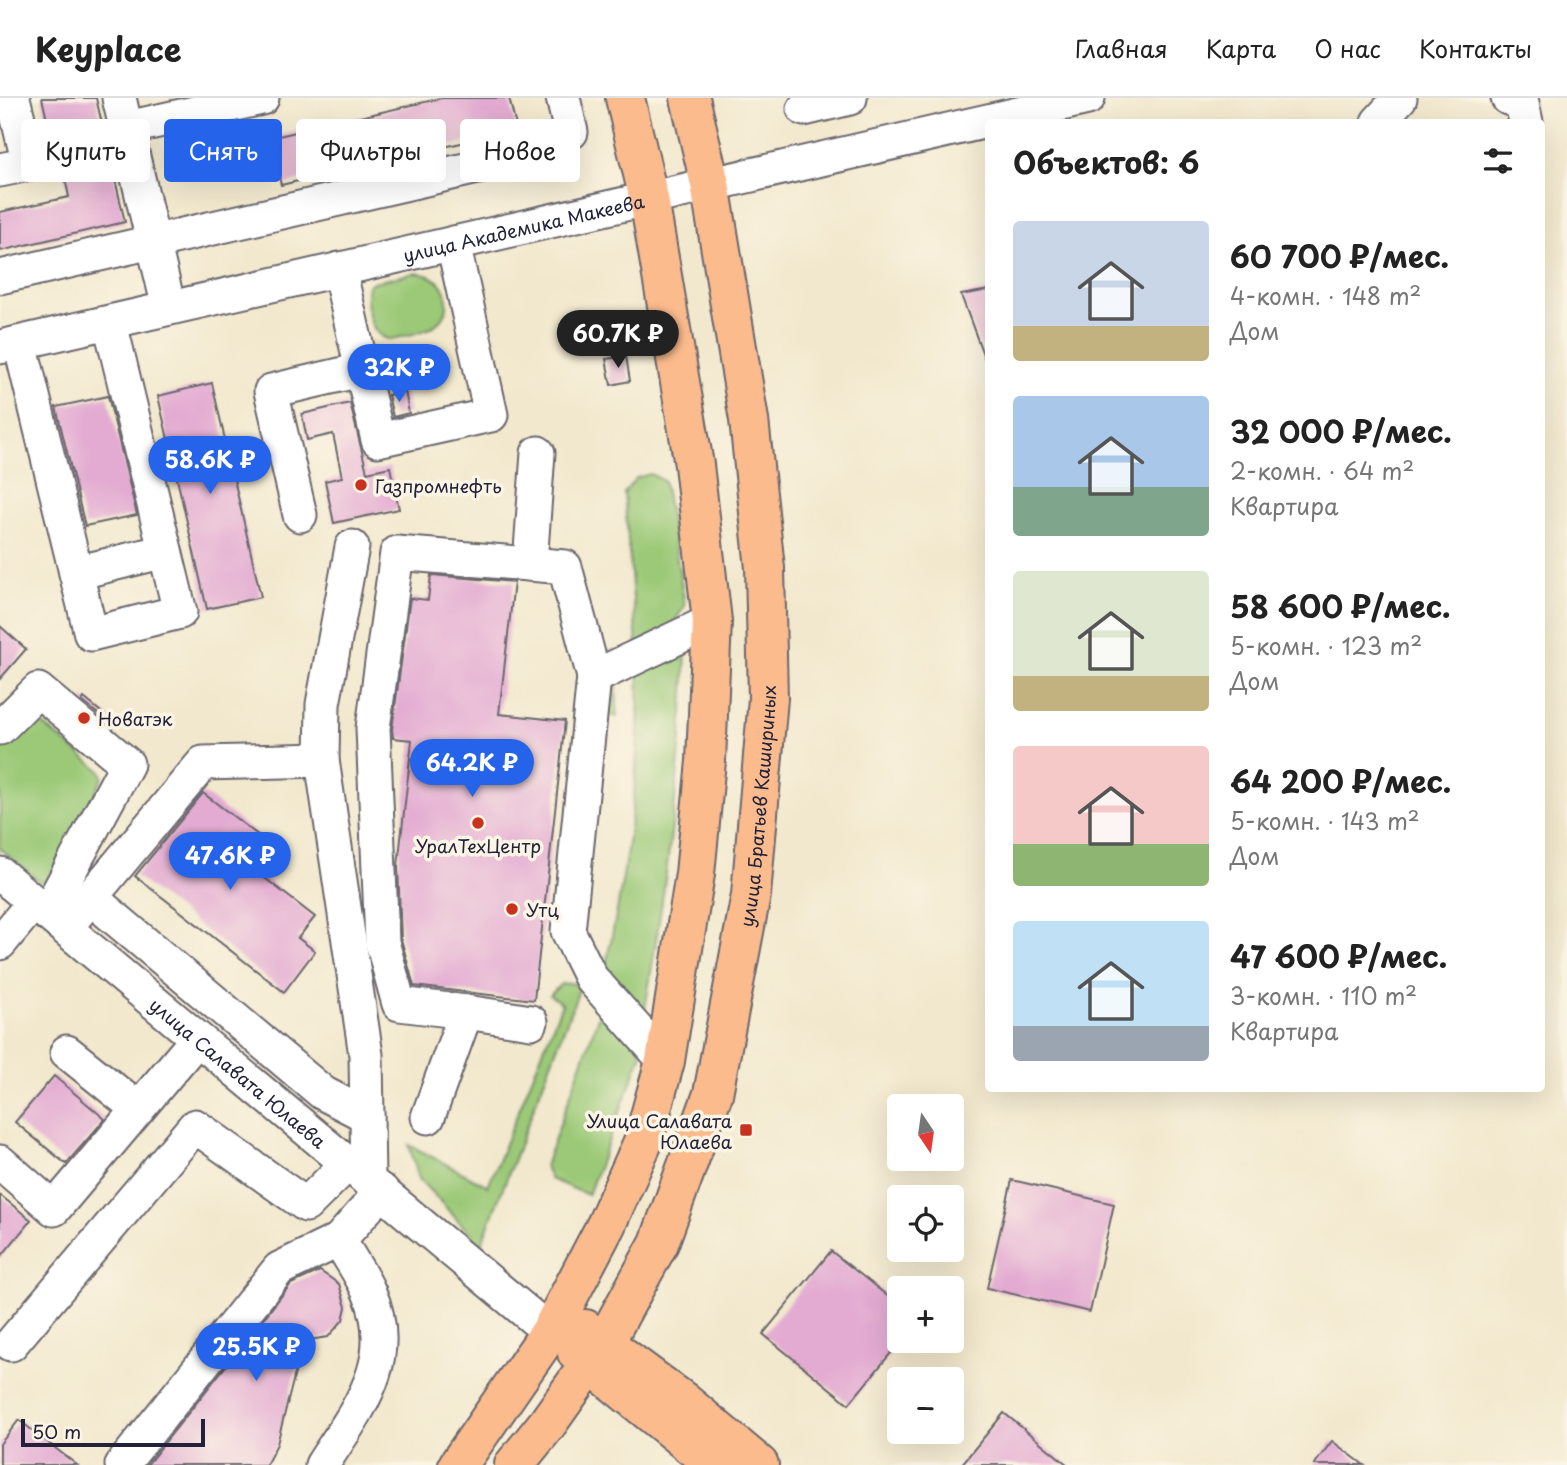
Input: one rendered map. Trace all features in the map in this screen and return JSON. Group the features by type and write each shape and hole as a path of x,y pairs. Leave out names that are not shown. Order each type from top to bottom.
{"main road":[{"path":"458,1465 555,1322 606,1226 643,1142 665,1061 695,874 706,761 712,621 694,465 649,198 625,98"},
{"name":"улица Братьев Кашириных","path":"514,1465 547,1424 597,1352 659,1243 713,1094 752,882 768,698 765,568 749,420 710,184 690,98"},
{"name":"улица Салавата Юлаева","path":"555,1322 759,1465"},
{"name":"улица Салавата Юлаева","path":"597,1352 715,1465"}],"street":[{"path":"0,170 29,164 13,98"},
{"path":"169,308 123,113 262,98"},
{"path":"564,98 568,119"},
{"path":"804,108 850,98"},
{"path":"1381,119 1400,98"},
{"path":"1508,98 1522,103 1525,119"},
{"name":"улица Академика Макеева","path":"10,345 710,184 997,108 1075,108"},
{"path":"0,277 460,171"},
{"path":"338,269 378,440 491,415 453,243"},
{"path":"10,345 91,634 180,612 110,323"},
{"path":"300,515 271,391 361,370"},
{"path":"530,564 538,453"},
{"path":"122,1465 279,1269 339,1240 366,1179 366,1055 322,760 323,704 352,547"},
{"path":"76,573 165,551"},
{"path":"531,1022 399,1004 382,942 373,728 397,553 565,567 594,677 568,931 591,978 665,1061"},
{"path":"594,677 712,621"},
{"path":"0,728 38,690 127,764 49,914"},
{"path":"0,943 49,914 91,898 203,763 322,760"},
{"name":"улица Салавата Юлаева","path":"0,874 475,1270 555,1322"},
{"path":"91,898 323,1093 367,1116"},
{"path":"428,1117 466,1012"},
{"path":"0,1162 54,1209 197,1039"},
{"path":"67,1052 138,1109"},
{"path":"10,1344 195,1126 306,1205 366,1179"},
{"path":"322,1465 371,1388 380,1338 369,1293 339,1240"}],"green space":[{"path":"415,273 433,278 443,287 447,301 444,316 433,326 418,333 393,339 381,336 369,317 368,286 373,282"},
{"path":"650,474 664,481 685,606 668,630 637,644 624,493 636,478"},
{"path":"686,647 681,742 671,835 643,1021 605,969 631,820 638,744 638,668"},
{"path":"616,675 617,717 602,713 600,684"},
{"path":"29,717 37,720 101,771 103,777 49,885 40,882 0,849 0,741"},
{"path":"575,983 579,990 481,1245 419,1179 409,1145 488,1186 562,1004 550,995 561,984"},
{"path":"605,998 642,1053 588,1195 550,1179 545,1166"}],"building":[{"path":"42,98 96,98 101,119 47,119"},
{"path":"442,98 509,98 514,119 460,119 460,143 446,147 446,119 352,119"},
{"path":"296,132 296,182 281,185 282,182 282,135"},
{"path":"66,182 116,182 125,222 0,251 0,212 69,197"},
{"path":"985,291 985,360 961,295"},
{"path":"626,356 630,381 611,385 606,359"},
{"path":"212,383 261,597 207,609 158,396"},
{"path":"405,391 409,413 393,417 388,395"},
{"path":"108,396 137,515 85,526 56,407"},
{"path":"350,403 367,472 390,467 399,509 334,523 325,481 342,477 333,434 307,440 302,414"},
{"name":"УралТехЦентр","path":"431,575 514,582 499,714 565,721 534,1000 414,986 401,939 398,866 412,740 393,738 392,729 410,598 428,600"},
{"path":"0,626 26,649 0,679"},
{"path":"84,698 106,716 104,719 82,701"},
{"path":"203,793 267,842 248,865 315,917 298,938 315,951 284,992 135,876"},
{"path":"54,1076 105,1119 66,1164 15,1122"},
{"path":"1012,1180 1114,1204 1090,1312 987,1288"},
{"path":"0,1195 31,1220 0,1258"},
{"path":"831,1251 887,1296 887,1353 891,1353 849,1404 763,1334"},
{"path":"320,1271 339,1284 346,1307 343,1320 328,1337 295,1342 297,1365 277,1444 266,1465 147,1465 291,1284"},
{"path":"1004,1413 1068,1465 961,1465"},
{"path":"19,1420 77,1465 0,1465 0,1444"},
{"path":"1332,1441 1364,1465 1314,1465"}],"place":[{"name":"Газпромнефть","path":"361,485"},
{"name":"Новатэк","path":"84,718"},
{"name":"УралТехЦентр","path":"478,823"},
{"name":"Утц","path":"512,909"},
{"name":"Улица Салавата Юлаева","path":"746,1130"}]}
